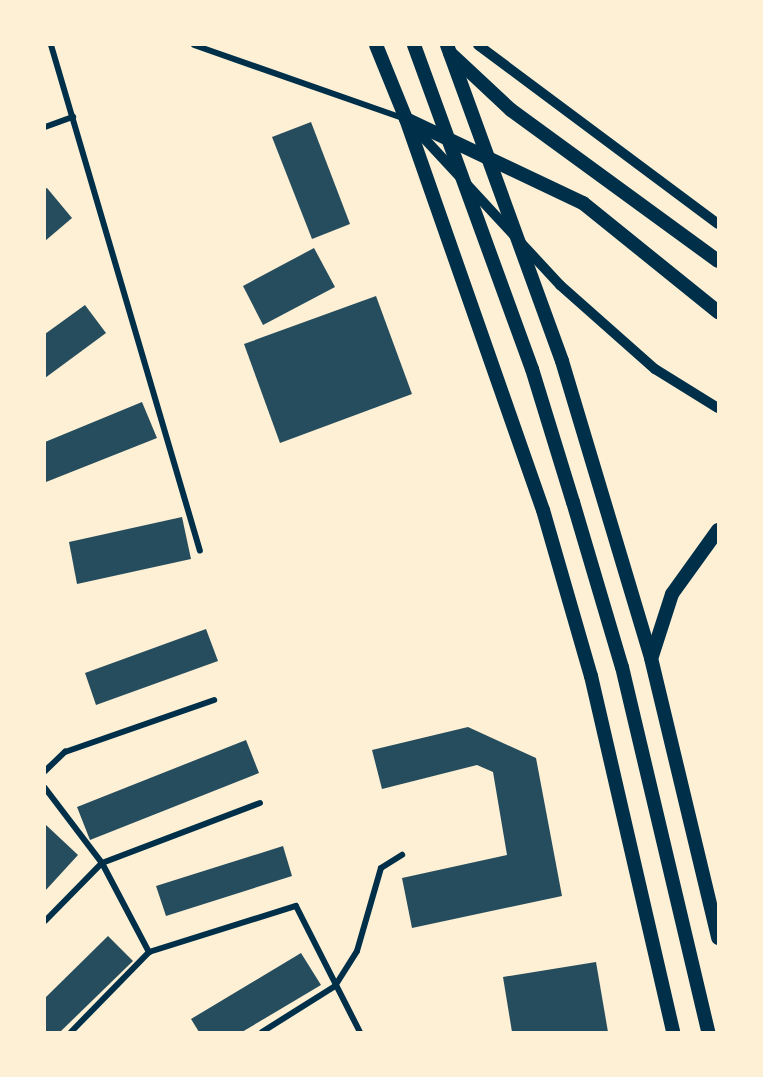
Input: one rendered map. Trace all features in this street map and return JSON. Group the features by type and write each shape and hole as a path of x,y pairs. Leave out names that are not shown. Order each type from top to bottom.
{"main road":[{"path":"376,45 406,119 543,510 591,676 673,1032"},
{"path":"414,45 532,369 573,502 622,667 708,1032"},
{"path":"448,49 492,160 562,361 651,658 718,938"},
{"path":"448,49 511,110 718,261"},
{"path":"406,119 583,203 718,312"},
{"path":"651,658 672,594 718,530"}],"street":[{"path":"51,45 200,550"},
{"path":"194,45 406,119 521,243 622,342 655,369 718,408"},
{"path":"478,45 718,224"},
{"path":"45,127 73,117"},
{"path":"45,771 65,752 214,700"},
{"path":"45,788 102,863 148,952"},
{"path":"45,921 102,863 260,803"},
{"path":"262,1032 335,986 357,951 381,868 402,855"},
{"path":"72,1032 148,952 296,906 360,1032"}],"building":[{"path":"311,122 350,224 312,239 272,137"},
{"path":"47,188 72,218 45,241 45,189"},
{"path":"314,248 335,287 263,325 243,286"},
{"path":"376,296 412,394 280,443 244,344"},
{"path":"85,305 106,333 45,378 45,334"},
{"path":"142,402 157,438 46,482 45,442"},
{"path":"182,517 191,559 77,584 69,542"},
{"path":"206,629 218,661 96,705 85,673"},
{"path":"468,727 536,758 562,896 412,928 402,878 507,855 493,772 477,765 382,789 372,750"},
{"path":"246,740 259,773 90,840 77,807"},
{"path":"45,824 78,855 45,891"},
{"path":"283,846 292,876 166,916 156,886"},
{"path":"108,936 133,961 60,1032 45,1032 45,998"},
{"path":"301,953 321,985 242,1032 199,1032 191,1019"},
{"path":"596,962 608,1032 512,1032 503,977"}]}
